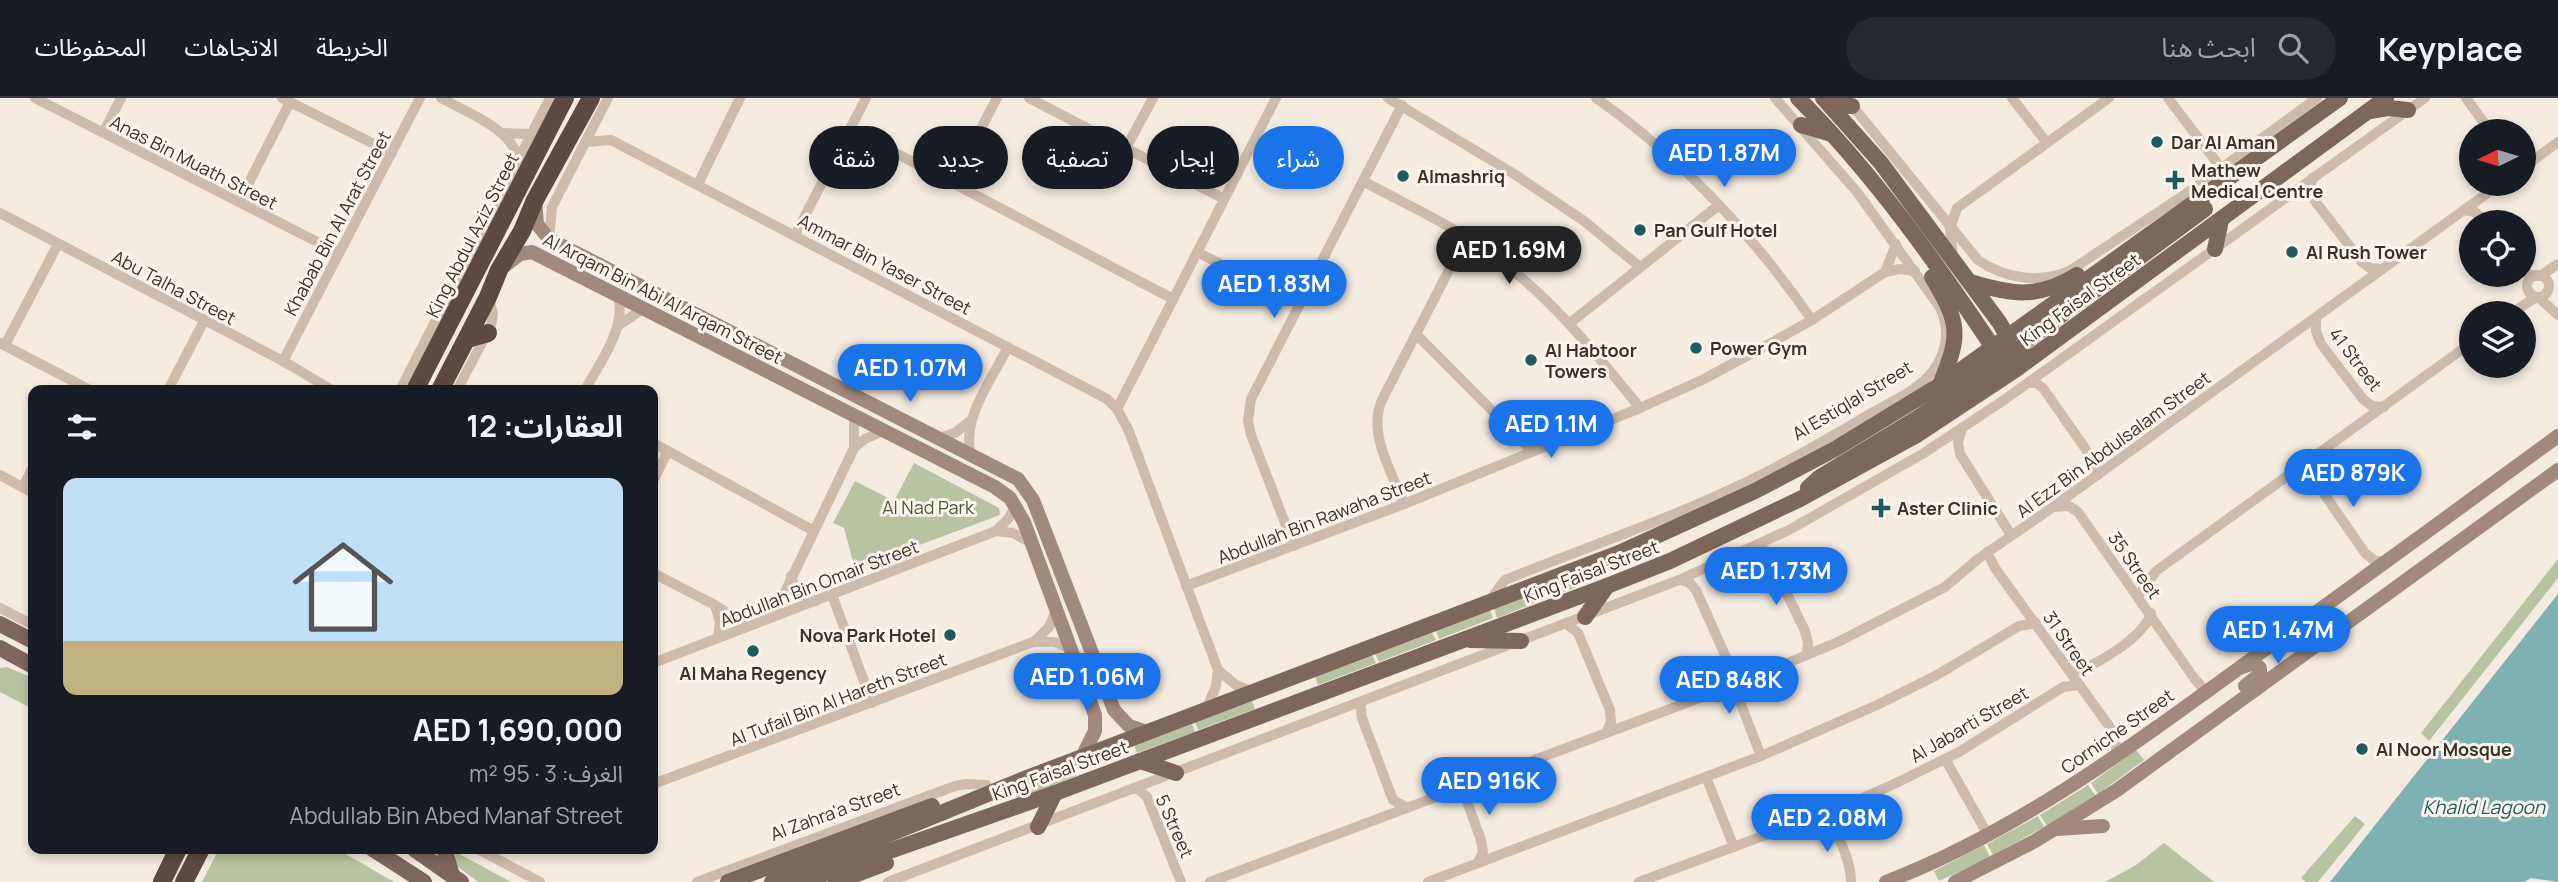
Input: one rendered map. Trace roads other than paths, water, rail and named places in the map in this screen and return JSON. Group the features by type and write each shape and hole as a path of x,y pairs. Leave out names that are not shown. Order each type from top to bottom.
{"highway":[{"name":"King Abdul Aziz Street","path":"418,385 565,98"},
{"path":"443,385 499,270 591,98"},
{"path":"531,134 550,128"},
{"path":"567,143 586,142"},
{"path":"462,271 467,290"},
{"path":"467,339 488,334"},
{"path":"162,882 176,854"},
{"path":"184,882 198,854"}],"main road":[{"path":"1798,98 1835,135 1889,201 2005,363 2017,354 2026,341 2221,197 2233,185 2242,170"},
{"name":"King Faisal Street","path":"2005,363 2008,338 2340,98"},
{"name":"King Faisal Street","path":"801,882 1055,793 1607,586 1692,551 1800,499 1904,443 2005,363 2221,220 2386,98"},
{"path":"1837,102 1955,261 2008,338"},
{"path":"2368,112 2378,109 2408,110"},
{"path":"2286,121 2312,119"},
{"path":"1801,125 1835,135"},
{"path":"2186,209 2193,189"},
{"path":"2215,249 2221,220"},
{"path":"1925,251 1928,269 1951,309 1956,331 1954,352 1940,385"},
{"path":"1970,282 2004,290 2039,292 2061,285 2082,273 2096,272"},
{"name":"King Faisal Street","path":"772,882 1207,708 1619,553 1743,497 1835,449 1940,385 2005,363"},
{"path":"1585,617 1607,586"},
{"path":"0,624 28,638"},
{"path":"1461,640 1521,641"},
{"path":"0,648 26,662"},
{"path":"1140,761 1176,773"},
{"path":"728,882 987,785 1012,778 1027,778"},
{"path":"1038,827 1055,793"},
{"path":"836,882 999,821 1013,808"},
{"path":"381,854 424,882"},
{"path":"421,854 456,878"},
{"path":"446,854 456,878"}],"street":[{"name":"Anas Bin Muath Street","path":"35,98 339,253"},
{"path":"103,133 121,98"},
{"name":"Khabab Bin Al Arat Street","path":"283,361 420,98"},
{"path":"442,98 502,133 513,145 518,161"},
{"name":"King Abdul Aziz Street","path":"403,385 550,98"},
{"path":"549,239 552,207 608,98"},
{"path":"698,184 740,98"},
{"path":"852,126 866,98"},
{"path":"982,126 997,98"},
{"path":"1029,98 1083,126"},
{"path":"1133,135 1153,98"},
{"path":"1117,409 1276,98"},
{"path":"1388,98 1511,172 1584,221 1640,267"},
{"path":"1596,98 1651,139 1719,205 1781,277 1812,320"},
{"name":"Al Estiqlal Street","path":"1493,601 1495,593 1505,580 1741,485 1836,434 1925,379 1933,371 1943,352 1946,323 1939,306 1851,184 1776,98"},
{"path":"2012,98 2047,143"},
{"path":"1955,261 1950,228 1954,214 1962,204 2109,98"},
{"path":"2168,98 2221,168"},
{"name":"King Faisal Street","path":"1950,228 1978,260 1997,271 2017,277 2040,278 2063,274 2193,189 2317,98"},
{"path":"888,882 1567,624 1679,580 1753,547 1869,486 1963,427 2425,98"},
{"path":"2466,98 2481,119"},
{"path":"239,202 286,100 392,153"},
{"path":"1837,102 1934,204 1950,228"},
{"path":"1294,545 1251,435 1248,421 1251,399 1402,105"},
{"path":"586,142 611,140 598,117"},
{"path":"502,133 531,134"},
{"name":"Ammar Bin Yaser Street","path":"611,140 1095,391 1117,409 1128,429 1218,670"},
{"path":"2536,158 2558,142"},
{"path":"1133,152 1224,199"},
{"path":"2312,178 2310,190 2315,201 2361,261 2370,268 2382,269"},
{"path":"1363,181 1466,237 1524,279 1570,323 1640,408"},
{"path":"795,234 819,189"},
{"path":"963,189 1173,299"},
{"name":"Al Ezz Bin Abdulsalam Street","path":"1217,881 1742,682 1807,655 1924,599 1951,583 1987,552 2483,196"},
{"name":"Al Arqam Bin Abi Al Arqam Street","path":"536,200 537,224 549,239 1018,479 1029,492 1114,710 1123,722 1147,732"},
{"path":"1934,204 1962,204"},
{"path":"1570,323 1719,205"},
{"name":"Abu Talha Street","path":"0,213 283,361 324,385"},
{"path":"1404,504 1379,439 1376,416 1382,398 1466,237"},
{"path":"58,243 2,344 71,385"},
{"path":"1896,244 1885,271 1915,271"},
{"path":"550,261 548,255 555,249 570,257 582,258"},
{"name":"Al Arqam Bin Abi Al Arqam Street","path":"499,270 526,252 550,261 1003,492 1016,505"},
{"path":"1197,252 1300,304"},
{"path":"2541,287 2558,264"},
{"name":"Abdullah Bin Rawaha Street","path":"1186,586 1404,504 1640,408 1704,379 1812,320 1885,271"},
{"path":"2525,301 2558,271"},
{"path":"2536,282 2557,314"},
{"path":"588,385 618,325 621,311 618,295"},
{"path":"460,385 493,320 488,297"},
{"path":"618,325 643,308"},
{"name":"41 Street","path":"2316,318 2316,331 2321,344 2363,399 2372,406 2384,407"},
{"path":"171,385 204,321"},
{"path":"1416,334 1532,451"},
{"path":"971,456 968,441 971,421 1008,347"},
{"path":"2138,596 2155,571 2459,352"},
{"path":"2028,383 2036,383 2043,388 2096,464 2097,475"},
{"path":"854,416 854,448"},
{"path":"937,438 954,433 971,421"},
{"path":"1963,427 1958,437 1961,454 2011,535"},
{"path":"773,617 854,448 865,439 883,431"},
{"name":"Corniche Street","path":"1886,882 1928,865 1988,835 2066,790 2348,590 2558,436"},
{"path":"658,446 814,531"},
{"path":"658,471 668,452"},
{"path":"2310,461 2309,472 2365,552 2375,561 2387,561"},
{"path":"1955,882 2056,829 2117,790 2558,470"},
{"path":"0,475 28,490"},
{"path":"23,487 28,477"},
{"path":"996,531 1008,519 1016,505"},
{"path":"1016,505 1095,715 1095,731 1082,757"},
{"name":"35 Street","path":"2053,507 2069,506 2078,512 2206,692"},
{"path":"996,531 1013,533 1033,549 1043,552 1060,597 1072,605"},
{"name":"Abdullah Bin Omair Street","path":"658,661 996,531"},
{"path":"1753,547 1763,549 1768,555 1805,631 1807,655"},
{"name":"31 Street","path":"1987,552 1995,568 2112,730 2116,740 2116,755"},
{"path":"658,575 715,605 747,626"},
{"path":"791,575 796,590 816,601"},
{"path":"1679,580 1689,582 1696,590 1729,664 1730,677 1723,689"},
{"path":"2341,628 2325,631 2320,622 2341,602 2348,590"},
{"path":"832,596 872,703"},
{"path":"715,605 720,622 718,638"},
{"path":"0,608 28,622"},
{"path":"1033,642 1049,626 1056,611"},
{"path":"2071,672 2093,665 2143,629 2151,613"},
{"path":"1428,882 1761,756 1877,705 1937,675 2019,626 2036,623"},
{"path":"1567,624 1578,634 1610,709 1611,722 1606,733"},
{"name":"Al Tufail Bin Al Hareth Street","path":"658,782 1033,642 1055,642 1070,648"},
{"path":"1070,648 1083,661 1098,700 1104,700 1105,690"},
{"path":"0,660 26,662"},
{"path":"2231,707 2239,691 2261,671 2254,663 2238,669"},
{"path":"1218,670 1229,681 1251,691"},
{"path":"1207,708 1216,686 1218,670"},
{"path":"1742,682 1737,694 1761,756"},
{"name":"Al Jabarti Street","path":"1639,882 1870,795 1976,742 2063,687 2079,685"},
{"path":"1360,702 1362,718 1393,800 1407,808"},
{"path":"1945,759 1988,835"},
{"path":"1706,777 1734,847"},
{"name":"Al Zahra'a Street","path":"697,882 955,786 987,785"},
{"name":"5 Street","path":"1133,789 1139,790 1147,797 1181,882"},
{"path":"1454,790 1465,796 1481,840 1483,852 1478,863"},
{"path":"1817,816 1826,819 1834,829 1850,870 1851,882"},
{"path":"2056,829 2103,826"},
{"path":"487,854 540,882"}],"water":[{"name":"Khalid Lagoon","path":"2558,594 2558,882 2531,878 2524,882 2330,882"}],"place":[{"name":"Dar Al Aman","path":"2157,142"},
{"name":"Almashriq","path":"1403,176"},
{"name":"Mathew Medical Centre","path":"2175,180"},
{"name":"Pan Gulf Hotel","path":"1640,230"},
{"name":"Al Rush Tower","path":"2292,252"},
{"name":"Power Gym","path":"1696,348"},
{"name":"Al Habtoor Towers","path":"1531,360"},
{"name":"Aster Clinic","path":"1881,508"},
{"name":"Nova Park Hotel","path":"950,635"},
{"name":"Al Maha Regency","path":"753,651"},
{"name":"Al Noor Mosque","path":"2362,749"}],"park label":[{"name":"Al Nad Park","path":"928,507"}]}
